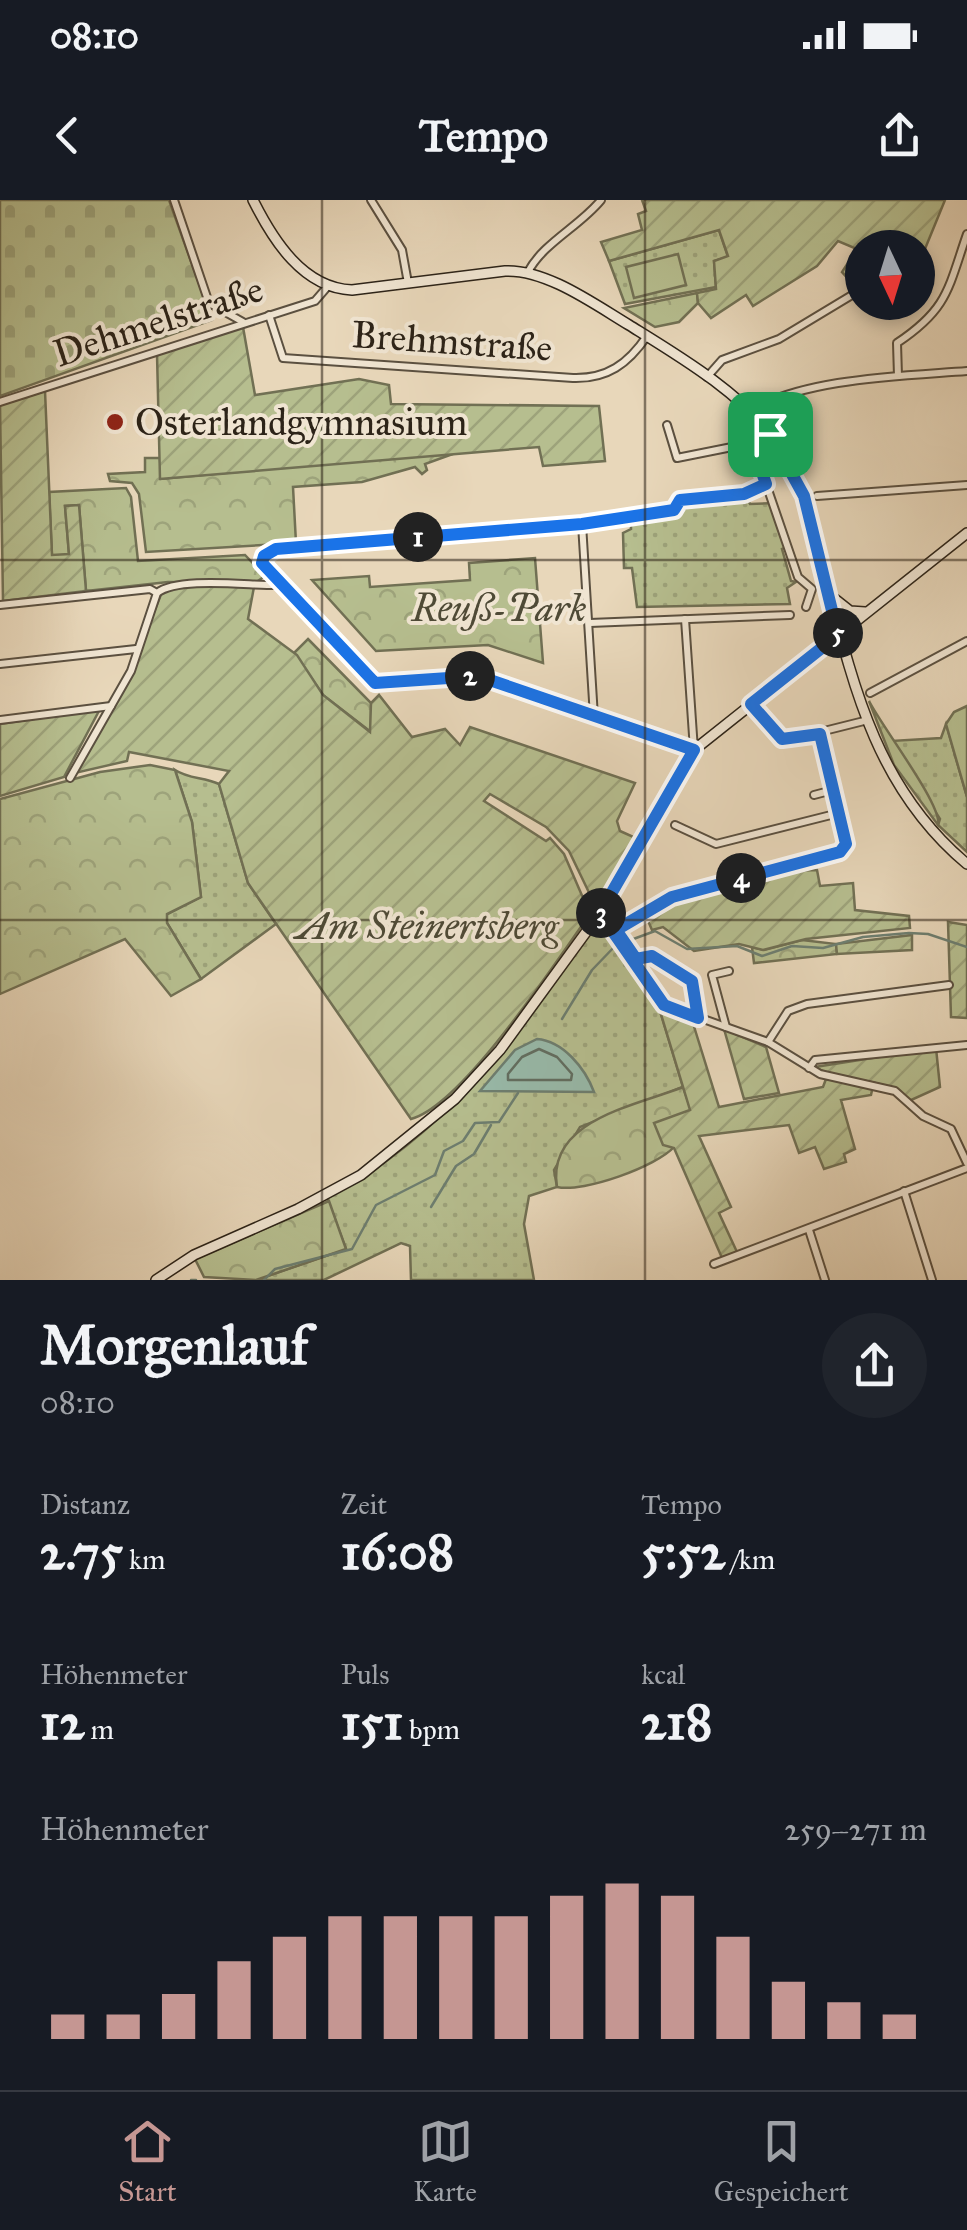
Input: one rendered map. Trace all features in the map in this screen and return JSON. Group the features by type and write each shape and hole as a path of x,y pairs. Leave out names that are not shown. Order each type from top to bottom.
{"main road":[{"path":"253,200 294,262 328,286 352,290 505,271 528,272 647,336 749,412 770,434 801,489 861,723 912,806 967,864"},
{"path":"156,1280 208,1248 328,1195 391,1153 476,1079 600,913 694,750 967,533"},
{"path":"830,595 850,611 867,612"}],"street":[{"path":"174,200 209,303 243,323"},
{"path":"371,200 402,250 408,283"},
{"path":"528,272 539,256 582,222 601,200"},
{"path":"898,376 897,343 930,321 943,302 967,234"},
{"name":"Dehmelstraße","path":"0,402 318,300 328,286"},
{"path":"706,378 722,360 779,338 845,299"},
{"name":"Brehmstraße","path":"269,314 282,358 572,378 598,376 618,368 647,336"},
{"path":"749,412 770,400 898,376 967,371"},
{"path":"667,425 676,458 752,443 770,434"},
{"path":"752,443 798,578 812,590 806,608"},
{"path":"685,619 694,750 478,676 375,683 262,563 264,556 276,549 582,524 674,510 680,500 744,494 766,484"},
{"path":"817,496 967,485"},
{"path":"582,524 594,717"},
{"path":"70,778 132,671 157,592 195,585 281,586"},
{"path":"0,606 150,589 157,592"},
{"path":"590,622 790,615"},
{"path":"870,693 967,641"},
{"path":"0,664 136,649"},
{"path":"751,704 782,739 861,723"},
{"path":"0,720 110,706"},
{"path":"616,930 672,897 840,852 846,844 820,734"},
{"path":"814,795 833,790"},
{"path":"674,825 716,844 838,813"},
{"path":"600,913 616,930 664,1005 768,1042 809,1068 895,1091 923,1116 951,1129 967,1166 714,1264"},
{"path":"636,959 652,956 692,981 698,1018"},
{"path":"726,1028 712,975 729,972"},
{"path":"768,1042 788,1011 806,1004 949,985"},
{"path":"809,1068 815,1060 967,1045"},
{"path":"904,1191 932,1280"},
{"path":"808,1230 825,1280"}],"green space":[{"path":"0,200 169,200 212,320 0,396"},
{"path":"642,200 945,200 933,230 845,230 845,244 838,241 817,266 753,306 746,295 711,318 698,303 697,293 716,289 714,261 728,256 719,230 609,261 601,242 642,230 638,214 646,211"},
{"path":"719,230 728,257 714,261 716,287 625,304 609,261"},
{"path":"678,254 686,285 634,298 626,267"},
{"path":"697,293 698,303 679,322 655,327 624,308"},
{"path":"243,327 255,395 359,379 389,385 391,404 599,406 605,461 543,466 539,447 160,479 157,354"},
{"path":"45,391 52,555 69,554 65,506 79,505 86,591 3,601 0,405"},
{"path":"461,451 425,464 427,470 422,474 415,467 362,482 293,487 296,543 146,552 139,494 132,483 110,481 108,474 145,472 145,458 160,458 161,479"},
{"path":"126,488 131,497 138,561 245,555 265,576 255,583 168,582 86,591 79,505 65,506 69,555 52,556 49,492"},
{"path":"745,494 750,504 774,503 787,547 782,549 791,581 796,582 787,588 790,604 637,607 632,568 624,568 623,533 631,529 631,515 673,511 680,500"},
{"name":"Reuß-Park","path":"535,558 543,663 488,645 376,651 312,580 369,576 370,587 470,580 469,563"},
{"name":"Am Steinertsberg","path":"254,587 248,619 297,655 323,695 370,732 371,703 379,695 412,737 445,729 460,745 470,727 635,783 617,821 620,831 638,839 595,905 569,851 546,827 490,794 484,801 546,841 550,838 564,854 590,914 481,1061 432,1108 411,1119 248,883 219,784 229,771 129,752 127,761 75,773 123,690 162,592 168,588"},
{"path":"308,639 371,703 371,732 323,695 294,653"},
{"path":"869,701 922,784 938,825 894,765"},
{"path":"967,706 967,797 946,724 954,712"},
{"path":"100,709 64,777 0,796 0,724"},
{"path":"946,724 967,797 967,852 938,825 940,819 890,741 941,738"},
{"path":"150,765 175,770 192,822 201,897 167,914 167,923 201,979 171,996 125,939 0,994 0,799 100,772"},
{"path":"175,770 219,784 248,883 276,924 201,979 166,915 201,897 192,822"},
{"path":"817,870 820,886 853,883 855,910 909,916 910,928 806,939 763,950 739,944 694,951 663,927 652,930 646,916 729,883"},
{"path":"599,919 657,1001 683,1087 580,1127 554,1170 557,1187 529,1196 524,1224 534,1280 411,1280 410,1246 401,1243 324,1280 256,1280 346,1249 327,1198 371,1172 447,1110 512,1038"},
{"path":"948,922 967,925 967,1018 951,1017"},
{"path":"912,935 912,950 837,954 836,944"},
{"path":"802,940 836,944 837,954 754,963 752,947 764,950"},
{"path":"657,1001 692,1020 719,1107 823,1087 826,1079 873,1086 871,1095 841,1100 855,1149 844,1154 846,1162 824,1169 815,1147 799,1153 789,1125 699,1136 731,1207 719,1213 737,1252 722,1258 674,1148 663,1145 654,1123 690,1110"},
{"path":"724,1029 766,1047 779,1093 744,1099"},
{"path":"936,1048 940,1087 909,1101 887,1086 815,1067"},
{"path":"683,1087 691,1110 674,1147 637,1170 584,1186 557,1187 557,1164 565,1146 579,1131 619,1109"},
{"path":"329,1201 346,1249 256,1280 204,1277 195,1259"}],"water":[{"path":"537,1039 556,1045 572,1057 594,1092 480,1091 515,1050"}],"waterway":[{"path":"628,941 655,931 687,949 737,946 762,956 792,946 823,948 863,937 909,933 928,934 967,947"},
{"path":"562,1019 592,970 617,944"},
{"path":"264,1280 275,1269 352,1249 376,1205 435,1175 444,1151 463,1141 475,1123 499,1122 518,1093"},
{"path":"431,1207 456,1166 474,1154 491,1125"},
{"path":"191,1280 196,1280"}],"place":[{"name":"Osterlandgymnasium","path":"115,422"}],"route":[{"path":"770,434 752,443 766,484 744,494 680,500 674,510 582,524 276,549 264,556 262,563 375,683 478,676 694,750 600,913 616,930 664,1005 698,1018 692,981 652,956 636,959 616,930 672,897 840,852 846,844 820,734 799,740 782,739 751,704 838,635 804,496 770,434"}]}
